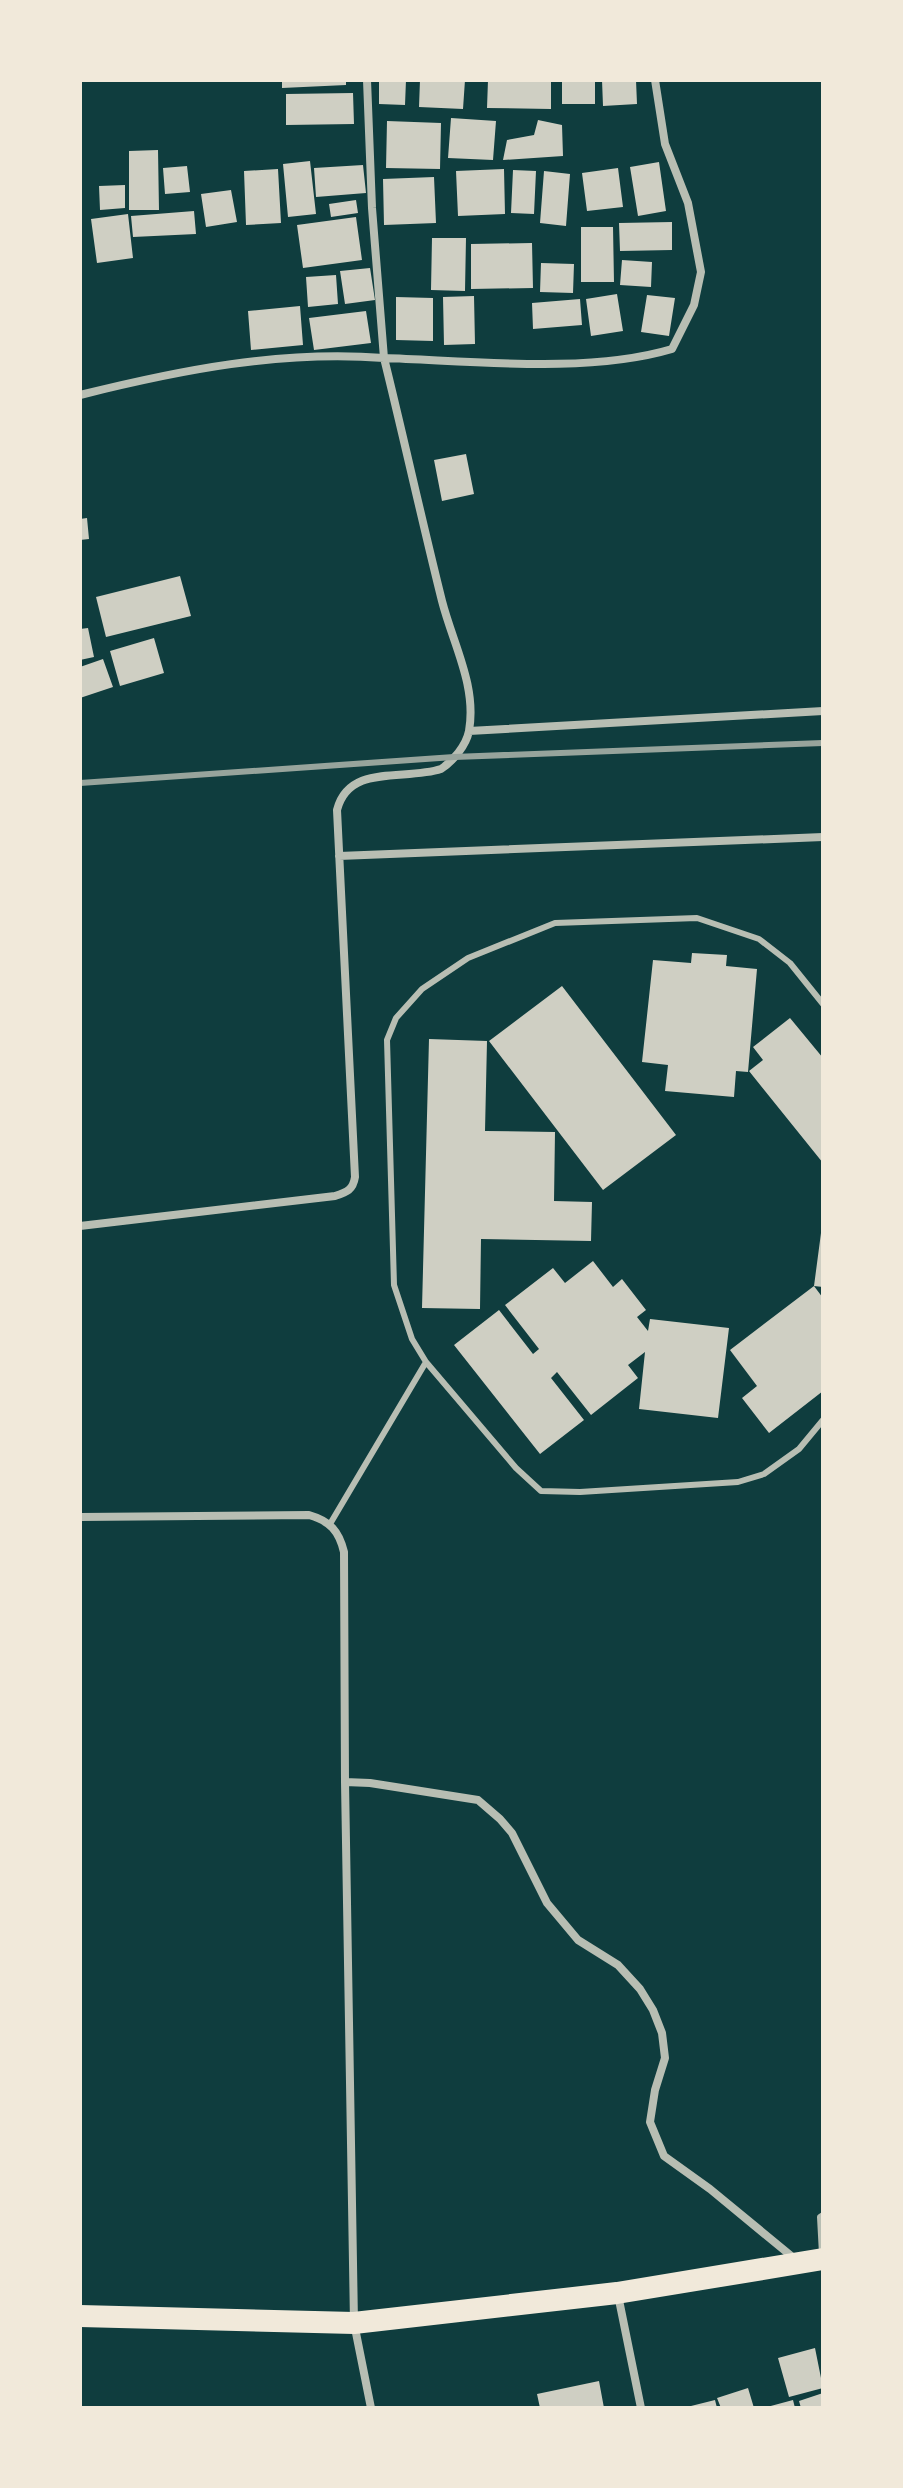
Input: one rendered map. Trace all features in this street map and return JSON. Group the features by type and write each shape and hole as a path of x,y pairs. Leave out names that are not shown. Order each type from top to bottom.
{"highway":[{"path":"80,2316 354,2323 617,2293 822,2259"}],"street":[{"path":"80,1226 335,1196 354,1186 337,810 346,789 357,782 441,769 465,744 469,731 470,697 443,604 384,358 372,208 367,80"},
{"path":"80,395 224,364 319,355 573,364 642,358 672,349 694,305 701,272 688,203 665,144 655,80"},
{"path":"469,731 823,711"},
{"path":"339,856 823,837"},
{"path":"80,1517 309,1515 330,1524 337,1531 344,1552 354,2323 371,2408"},
{"path":"345,1782 478,1800 500,1819 512,1833 547,1903 578,1940 618,1965 640,1989 653,2010 662,2033 665,2058 655,2090 650,2122 664,2156 710,2189 798,2262"},
{"path":"617,2293 641,2408"}],"lane":[{"path":"823,1004 790,963 759,939 697,918 555,923 468,958 422,989 396,1018 387,1040 394,1285 412,1339 426,1362 516,1468 541,1491 580,1492 738,1482 764,1474 799,1449 823,1420"},
{"path":"330,1524 426,1362"},
{"path":"822,2259 820,2217 823,2215"}],"building":[{"path":"282,80 346,80 346,85 282,88"},
{"path":"379,80 406,80 405,105 379,104"},
{"path":"420,80 465,80 463,109 419,107"},
{"path":"488,80 551,80 551,109 487,108"},
{"path":"562,80 595,80 595,104 562,104"},
{"path":"602,80 636,80 637,104 603,106"},
{"path":"353,93 354,124 286,125 286,94"},
{"path":"451,118 496,121 493,160 448,158"},
{"path":"538,120 562,125 563,156 503,160 507,140 534,135"},
{"path":"387,121 441,123 440,169 386,168"},
{"path":"158,150 159,210 129,210 129,151"},
{"path":"310,161 316,214 288,217 283,164"},
{"path":"659,162 666,211 638,216 630,167"},
{"path":"363,165 366,193 316,197 314,168"},
{"path":"187,166 190,192 165,194 163,168"},
{"path":"618,168 623,207 587,211 582,173"},
{"path":"278,169 281,223 246,225 244,171"},
{"path":"504,169 505,214 458,216 456,171"},
{"path":"513,170 536,171 534,214 511,213"},
{"path":"544,171 570,174 566,226 540,223"},
{"path":"434,177 436,223 384,225 383,179"},
{"path":"125,185 125,208 100,210 99,186"},
{"path":"231,190 237,222 206,227 201,194"},
{"path":"356,200 358,213 331,217 329,204"},
{"path":"194,211 196,234 133,237 131,216"},
{"path":"128,214 133,258 97,263 91,219"},
{"path":"356,217 362,260 303,268 297,225"},
{"path":"672,222 672,250 620,251 619,223"},
{"path":"581,227 613,227 614,282 581,282"},
{"path":"432,238 466,238 465,291 431,290"},
{"path":"532,243 533,288 471,289 471,244"},
{"path":"622,260 652,262 651,287 620,285"},
{"path":"541,263 574,264 573,293 540,292"},
{"path":"370,268 375,300 345,304 340,271"},
{"path":"336,275 338,304 308,307 306,277"},
{"path":"617,294 623,331 591,336 586,299"},
{"path":"647,295 675,298 669,336 641,332"},
{"path":"474,296 475,344 444,345 443,297"},
{"path":"396,297 433,298 433,341 396,340"},
{"path":"580,299 582,325 533,329 532,303"},
{"path":"300,306 303,345 251,350 248,311"},
{"path":"366,311 371,343 314,350 309,318"},
{"path":"466,454 474,494 442,501 434,460"},
{"path":"87,518 89,539 80,540 80,519"},
{"path":"180,576 191,616 106,637 96,597"},
{"path":"88,628 94,657 80,660 80,629"},
{"path":"154,638 164,673 120,686 110,651"},
{"path":"103,659 113,687 80,698 80,667"},
{"path":"692,953 727,955 726,966 757,969 748,1072 736,1071 734,1097 665,1091 668,1065 642,1062 653,960 691,963"},
{"path":"562,986 676,1135 603,1190 489,1041"},
{"path":"790,1018 823,1058 823,1163 749,1071 763,1060 753,1047"},
{"path":"429,1039 487,1041 485,1131 555,1132 554,1201 592,1202 591,1241 481,1239 480,1309 422,1308"},
{"path":"823,1233 823,1287 814,1286"},
{"path":"593,1261 613,1287 622,1279 646,1310 637,1317 648,1331 650,1319 729,1328 718,1418 639,1409 645,1352 628,1365 638,1378 591,1415 557,1372 551,1378 584,1420 540,1454 454,1345 499,1310 533,1354 539,1349 505,1305 553,1268 565,1283"},
{"path":"814,1286 823,1298 823,1391 769,1433 742,1398 757,1386 730,1350"},
{"path":"815,2348 823,2388 789,2397 778,2358"},
{"path":"599,2381 604,2408 540,2408 537,2394"},
{"path":"748,2388 754,2408 721,2408 717,2398"},
{"path":"823,2393 823,2408 801,2408 799,2401"},
{"path":"715,2400 717,2408 687,2407"},
{"path":"793,2400 795,2408 767,2408 767,2407"}],"railway":[{"path":"80,783 454,757 823,743"}]}
